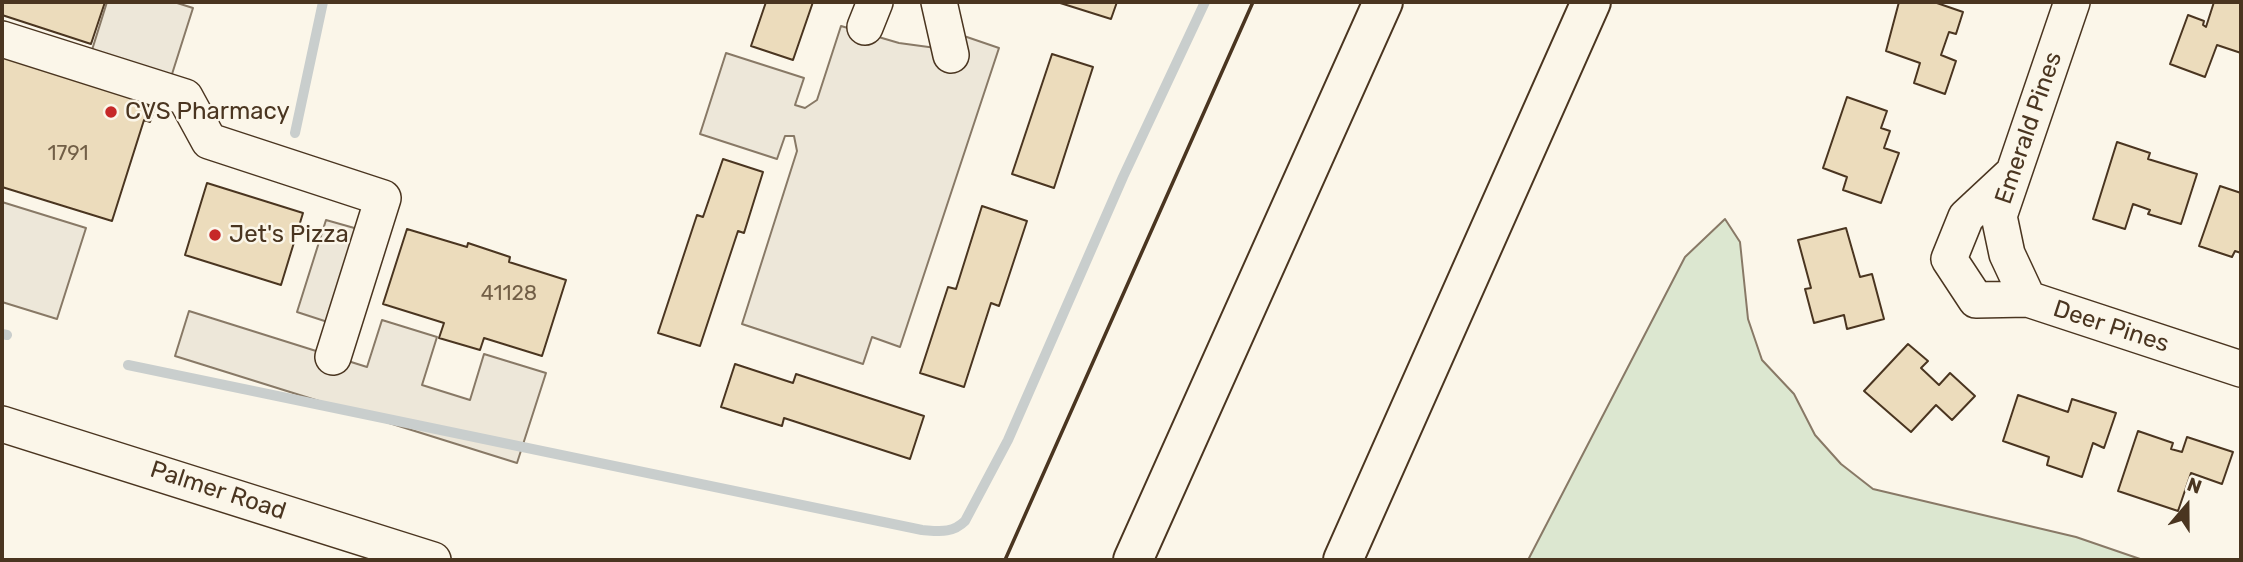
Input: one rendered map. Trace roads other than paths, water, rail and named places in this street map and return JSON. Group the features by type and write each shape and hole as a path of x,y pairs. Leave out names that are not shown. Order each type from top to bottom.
{"highway":[{"path":"1133,560 1383,2"},
{"path":"1343,560 1591,2"}],"street":[{"path":"939,2 951,55"},
{"name":"Emerald Pines","path":"2007,254 1999,216 2072,2"},
{"path":"2,39 185,97 209,141 383,198 333,357"},
{"path":"2015,172 1966,217 1949,259 1976,300 2028,299"},
{"name":"Deer Pines","path":"2007,254 2028,299 2241,369"},
{"name":"Palmer Road","path":"2,424 433,560"}],"waterway":[{"path":"295,133 323,2"},
{"path":"128,365 922,530 950,530 965,521 1008,440 1123,177 1205,2"},
{"path":"2,334 7,335"}],"place":[{"name":"CVS Pharmacy","path":"111,112"},
{"name":"Jet's Pizza","path":"215,235"}]}
